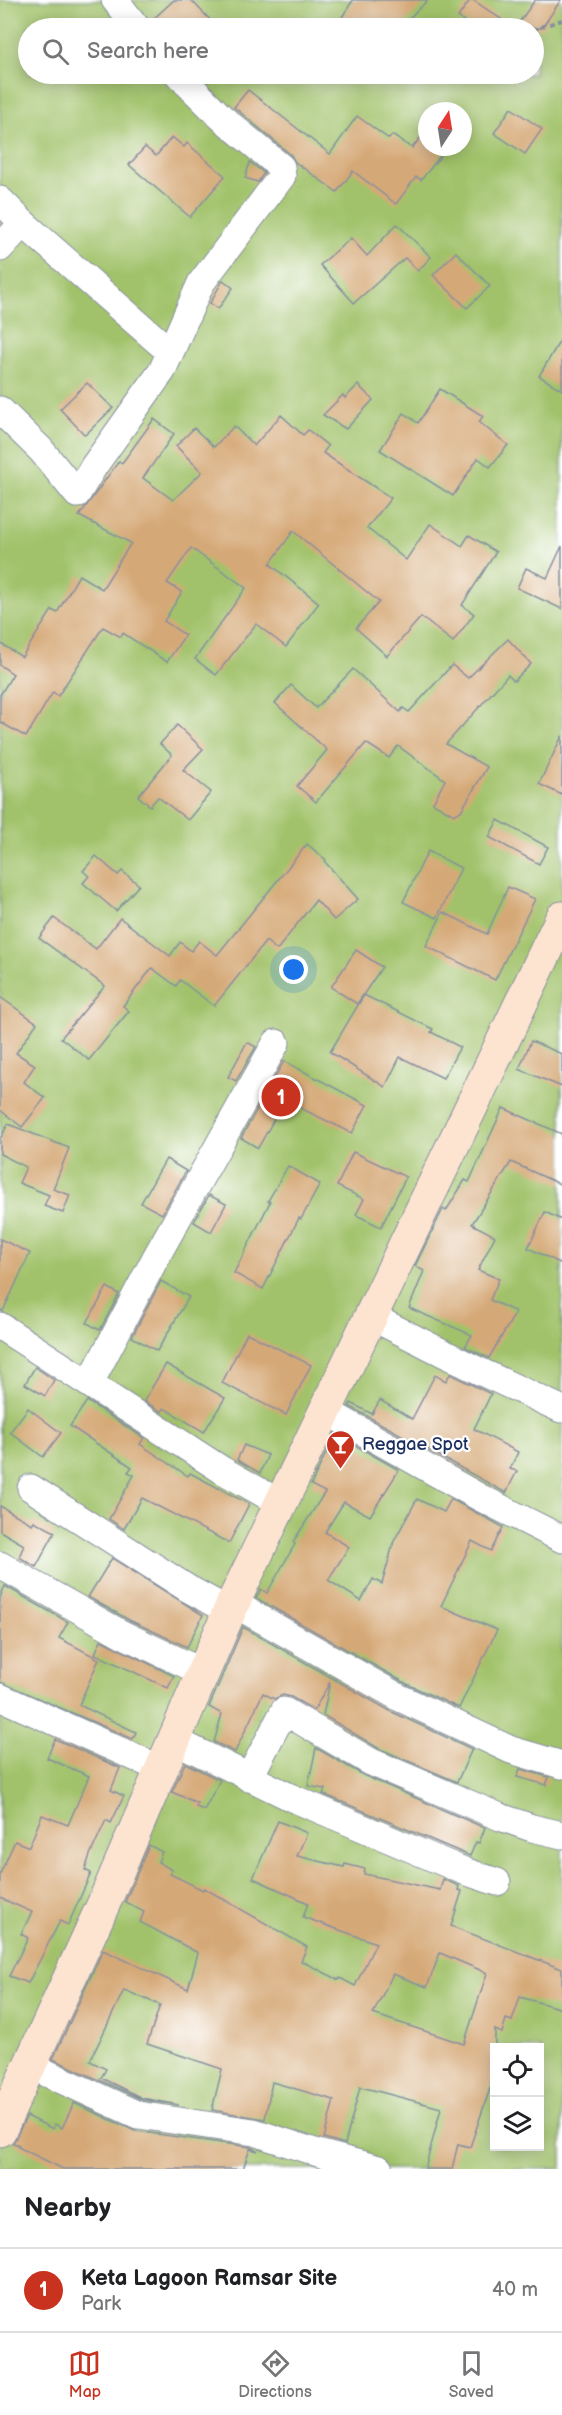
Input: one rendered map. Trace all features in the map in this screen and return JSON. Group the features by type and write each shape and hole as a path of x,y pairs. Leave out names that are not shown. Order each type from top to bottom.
{"main road":[{"path":"0,2130 103,1905 231,1607 562,918"}],"street":[{"path":"115,0 129,18"},
{"path":"0,410 41,450 77,494 94,466 162,371 201,283 282,176 281,167 221,117 188,84"},
{"path":"0,200 23,223 169,351"},
{"path":"0,248 23,223"},
{"path":"90,1383 156,1257 276,1043"},
{"path":"370,1316 561,1409"},
{"path":"0,1326 222,1470 280,1503"},
{"path":"324,1410 479,1497 562,1539"},
{"path":"31,1488 178,1582 231,1607 400,1698 512,1750 562,1765"},
{"path":"0,1565 122,1634 204,1673"},
{"path":"0,1697 168,1755 249,1778 453,1866 497,1882"},
{"path":"249,1778 284,1711 371,1762 510,1821 562,1834"},
{"path":"29,2066 138,2115 254,2132 318,2154 379,2169"}],"path":[{"path":"544,26 562,20"}],"green space":[{"path":"0,0 562,0 562,2169 0,2169"}],"building":[{"path":"174,0 191,0 208,18 154,18"},
{"path":"353,0 428,0 409,18 341,18"},
{"path":"470,0 473,0 499,18 459,18"},
{"path":"535,0 561,0 544,25 544,18 522,18"},
{"path":"248,90 330,154 357,116 389,139 392,135 412,148 418,141 418,156 440,156 421,180 416,177 396,204 353,171 337,192 295,162 291,155 234,107"},
{"path":"511,108 542,129 525,154 494,133"},
{"path":"172,137 184,147 187,143 225,176 190,217 129,165 145,147 156,156"},
{"path":"250,162 264,173 258,182 245,178"},
{"path":"397,224 431,257 418,271 405,258 354,303 320,265 351,238 367,256"},
{"path":"456,252 490,286 467,308 433,275"},
{"path":"223,280 233,288 218,309 210,303"},
{"path":"562,337 562,390 539,376"},
{"path":"87,383 113,408 85,435 60,409"},
{"path":"358,385 373,400 346,429 323,415 343,395 345,398"},
{"path":"440,389 483,416 479,422 508,445 490,467 478,458 453,496 380,450 404,413 418,423"},
{"path":"281,415 303,435 308,430 328,446 323,453 391,498 367,528 406,560 430,524 462,546 469,535 496,552 462,605 474,614 453,642 421,617 387,656 356,628 379,602 293,531 270,564 319,603 286,647 256,624 216,675 195,659 246,588 191,548 167,583 182,592 164,621 185,635 167,662 123,633 121,637 103,627 58,696 53,692 26,737 0,722 0,695 13,674 0,665 0,643 22,657 52,610 57,613 79,575 102,589 131,543 79,516 119,461 122,463 154,419 174,434 143,478 173,500 202,472 176,446 194,428 214,447 234,426 254,446"},
{"path":"562,546 562,609 517,588 526,568 547,578"},
{"path":"508,639 531,664 514,681 508,675 446,744 487,767 461,811 454,815 433,803 445,780 398,746 389,758 366,743 316,802 297,786 327,750 275,703 291,685 316,708 353,669 400,712 403,708 409,712 452,665 468,678"},
{"path":"177,725 203,749 183,770 211,792 188,820 158,797 150,806 138,796 172,755 160,744"},
{"path":"562,736 562,795 539,784"},
{"path":"498,820 548,847 539,864 489,837"},
{"path":"307,844 326,860 325,862 358,899 334,920 316,900 277,950 266,941 214,1006 180,980 176,986 152,968 123,1006 129,1011 89,1060 61,1038 105,986 39,938 54,918 96,949 120,918 170,956 180,942 191,951 199,941 217,955"},
{"path":"428,851 461,868 437,918 403,902"},
{"path":"96,856 118,875 122,871 139,885 116,911 83,883 89,876 83,871"},
{"path":"508,887 535,899 495,980 426,946 443,912 487,934"},
{"path":"356,950 382,967 357,1004 331,987"},
{"path":"364,995 433,1029 431,1032 460,1047 443,1078 400,1057 385,1087 330,1052"},
{"path":"0,997 37,1023 16,1053 35,1065 24,1082 45,1098 22,1127 0,1110"},
{"path":"531,1041 562,1054 562,1087 519,1069"},
{"path":"247,1042 256,1047 236,1081 228,1077"},
{"path":"284,1061 367,1105 352,1133 292,1104 289,1109 282,1105 258,1148 241,1138"},
{"path":"503,1108 562,1134 562,1185 511,1162 472,1224 495,1236 478,1270 499,1279 490,1300 516,1312 489,1358 465,1347 472,1335 409,1308 424,1271 415,1266 443,1209 446,1211 465,1180 469,1182"},
{"path":"8,1124 69,1148 53,1189 70,1195 63,1213 44,1206 49,1195 19,1183 26,1167 0,1154 0,1139"},
{"path":"353,1152 406,1177 381,1227 356,1215 364,1199 337,1186"},
{"path":"166,1159 186,1171 162,1214 141,1203"},
{"path":"288,1166 320,1184 301,1219 299,1218 263,1289 234,1273 270,1202 268,1201"},
{"path":"209,1195 226,1204 211,1232 194,1222"},
{"path":"545,1212 562,1220 562,1264 528,1248"},
{"path":"0,1239 30,1253 3,1311 0,1310"},
{"path":"161,1281 189,1297 157,1351 132,1337"},
{"path":"107,1287 119,1294 100,1330 87,1323"},
{"path":"247,1333 311,1365 286,1415 222,1383"},
{"path":"166,1364 225,1398 204,1432 164,1408 162,1412 144,1401"},
{"path":"35,1367 54,1380 45,1396 25,1384"},
{"path":"450,1374 491,1394 474,1429 518,1452 510,1469 517,1471 506,1493 349,1406 351,1403 372,1414 380,1400 412,1419 435,1375 446,1381"},
{"path":"87,1401 144,1438 140,1444 188,1476 190,1473 249,1504 229,1543 142,1498 124,1529 109,1519 134,1475 128,1472 132,1467 70,1426"},
{"path":"28,1408 61,1433 43,1457 10,1432"},
{"path":"335,1434 399,1470 370,1516 344,1502 325,1532 349,1547 328,1580 361,1601 373,1579 382,1584 394,1541 417,1499 444,1512 451,1499 503,1527 491,1551 472,1541 441,1606 497,1630 459,1708 407,1684 256,1598 261,1589 267,1593 295,1544 293,1542 325,1492 311,1485"},
{"path":"244,1445 268,1455 260,1473 237,1460"},
{"path":"0,1506 32,1524 34,1521 55,1532 36,1567 19,1557 24,1545 0,1531"},
{"path":"112,1558 203,1615 187,1647 129,1620 88,1597"},
{"path":"5,1586 68,1622 59,1638 99,1659 79,1705 136,1732 133,1739 0,1682 0,1597"},
{"path":"243,1627 392,1712 472,1749 457,1782 378,1748 323,1715 330,1682 314,1710 291,1697 283,1695 274,1699 263,1693 235,1752 214,1742 222,1714 209,1707"},
{"path":"101,1640 174,1676 168,1688 95,1654"},
{"path":"55,1739 120,1768 111,1790 124,1796 111,1823 106,1820 90,1855 85,1870 91,1873 68,1925 60,1921 28,1983 9,1976 28,1938 21,1934 32,1912 0,1898 0,1874 15,1841 29,1847 42,1815 68,1825 89,1776 47,1758"},
{"path":"316,1748 365,1776 485,1828 479,1843 476,1842 470,1856 323,1794 325,1789 308,1786"},
{"path":"185,1763 220,1780 204,1810 196,1807 197,1803 172,1792"},
{"path":"520,1769 549,1777 546,1785 517,1777"},
{"path":"278,1821 307,1833 297,1856 344,1867 345,1864 365,1869 364,1874 440,1890 443,1879 459,1886 458,1890 462,1891 451,1926 562,1969 562,2009 520,1997 512,2021 506,2019 502,2033 495,2030 495,2043 490,2043 490,2089 470,2147 458,2144 452,2169 425,2169 441,2108 369,2089 360,2087 345,2144 324,2138 334,2100 272,2082 265,2119 212,2110 222,2069 147,2044 160,2005 124,1990 90,2061 106,2069 101,2078 142,2098 179,2105 143,2100 53,2059 103,1950 188,1989 198,1953 140,1922 144,1912 125,1902 149,1845 162,1852 158,1862 172,1870 170,1874 203,1890 204,1888 307,1947 301,1961 355,1986 376,1943 303,1917 308,1903 253,1878","holes":["440,1953 487,1973 464,2044 373,2014 393,1974 427,1987"]},
{"path":"74,2103 135,2131 250,2147 258,2151 250,2149 243,2169 63,2169 13,2143 27,2116 53,2129 55,2124 62,2128"}],"place":[{"name":"Keta Lagoon Ramsar Site","path":"281,1097"},
{"name":"Reggae Spot","path":"341,1470"}]}
